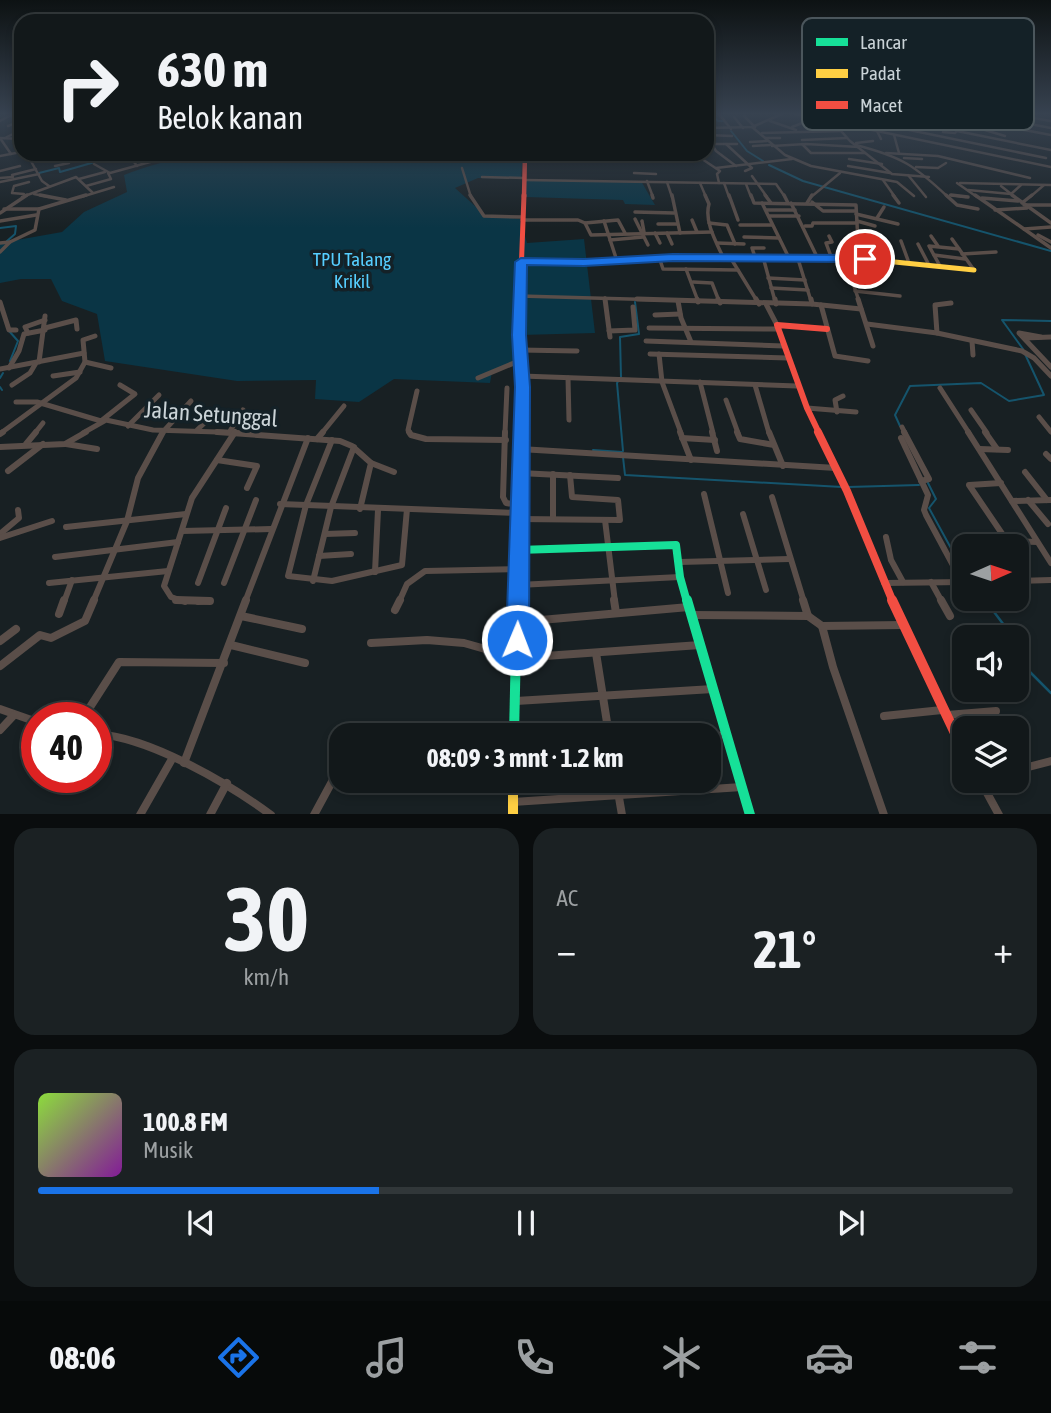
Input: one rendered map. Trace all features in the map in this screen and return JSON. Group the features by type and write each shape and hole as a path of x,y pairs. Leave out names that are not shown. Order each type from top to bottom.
{"street":[{"path":"719,152 736,166"},
{"path":"733,152 752,169 745,170"},
{"path":"783,152 814,167 901,183 914,196"},
{"path":"882,152 916,167 958,205 980,209 976,204"},
{"path":"981,152 1051,167"},
{"path":"1018,152 1046,158"},
{"path":"1034,155 1041,152"},
{"path":"0,156 14,153"},
{"path":"799,160 813,155 811,153 868,153 892,174"},
{"path":"886,153 974,163 1030,178"},
{"path":"993,162 996,155"},
{"path":"716,168 793,158"},
{"path":"900,158 922,159"},
{"path":"849,159 882,164"},
{"path":"31,161 42,181 49,186"},
{"path":"55,166 69,163 68,161"},
{"path":"133,161 137,166"},
{"path":"2,210 49,186 154,161"},
{"path":"515,723 524,161"},
{"path":"552,161 553,169"},
{"path":"593,161 596,168"},
{"path":"705,161 720,172 717,174 738,220"},
{"path":"916,167 938,168 946,163"},
{"path":"86,186 111,178 94,164"},
{"path":"120,164 125,169"},
{"path":"0,171 20,166"},
{"path":"848,166 929,177"},
{"path":"728,167 736,175 733,183"},
{"path":"808,171 814,167"},
{"path":"463,168 472,201 483,211 484,216 578,220 585,223 619,220 625,233"},
{"path":"0,180 38,172"},
{"path":"634,173 656,172 656,181"},
{"path":"878,172 899,203"},
{"path":"840,173 808,198 810,202 822,211 856,212 898,224"},
{"path":"908,175 926,197"},
{"path":"752,176 771,203"},
{"path":"482,177 778,184 799,216 818,259"},
{"path":"497,185 498,177"},
{"path":"864,186 866,178"},
{"path":"79,179 93,193"},
{"path":"647,181 653,198"},
{"path":"29,182 13,186 12,192 67,200"},
{"path":"667,182 676,208 674,212 680,233"},
{"path":"701,183 709,204 709,223 717,243 777,327 797,386 952,729"},
{"path":"1051,185 957,183 1051,248"},
{"path":"746,184 753,202 854,205 858,241 865,259"},
{"path":"1012,194 1021,185"},
{"path":"995,209 1023,204 1045,185"},
{"path":"1002,186 1051,227"},
{"path":"2,210 39,209 114,187"},
{"path":"968,190 1012,194"},
{"path":"949,195 968,197"},
{"path":"979,198 1051,205"},
{"path":"762,203 789,258"},
{"path":"877,218 884,207"},
{"path":"5,242 36,228 39,209"},
{"path":"766,210 795,210"},
{"path":"635,212 674,212"},
{"path":"0,221 36,215"},
{"path":"769,216 799,216"},
{"path":"1040,217 1051,217"},
{"path":"635,219 648,245"},
{"path":"692,220 698,232"},
{"path":"604,221 617,261"},
{"path":"642,221 643,234"},
{"path":"672,244 658,222 677,224"},
{"path":"804,226 812,226 813,223 857,222 875,226"},
{"path":"585,223 590,235 712,232"},
{"path":"709,223 728,225 735,244"},
{"path":"740,226 772,225"},
{"path":"1025,229 1051,227"},
{"path":"1025,229 1051,242"},
{"path":"655,233 660,243"},
{"path":"610,240 633,238 643,234"},
{"path":"829,236 832,242 825,243 832,259"},
{"path":"931,236 938,246"},
{"path":"744,237 779,238"},
{"path":"633,238 635,244"},
{"path":"952,239 974,270"},
{"path":"901,241 909,263"},
{"path":"0,252 10,244 5,242"},
{"path":"717,243 744,244"},
{"path":"918,244 929,265"},
{"path":"940,266 928,246 938,246 962,254"},
{"path":"764,248 752,248 759,257 776,304"},
{"path":"934,255 996,252"},
{"path":"521,262 617,261 659,257 759,257 865,259 974,270"},
{"path":"659,257 663,269 738,270"},
{"path":"798,259 812,304"},
{"path":"845,259 873,346"},
{"path":"687,269 698,302"},
{"path":"768,278 805,280"},
{"path":"693,282 712,283 720,303"},
{"path":"771,288 808,290"},
{"path":"855,291 901,296"},
{"path":"520,296 812,304 861,309"},
{"path":"605,298 610,334 635,330 633,307"},
{"path":"678,301 691,342"},
{"path":"0,302 9,330 16,330"},
{"path":"937,333 935,304 951,303"},
{"path":"821,305 835,357 868,361"},
{"path":"655,315 680,314"},
{"path":"12,386 30,373 37,362 45,318 24,327 28,332"},
{"path":"9,368 19,351 23,335 28,332 76,320 78,329"},
{"path":"867,324 937,333 1025,353 1051,376"},
{"path":"649,328 827,329"},
{"path":"762,330 769,345"},
{"path":"0,434 70,383 85,362 83,340 95,336"},
{"path":"1051,337 1024,338 1051,367"},
{"path":"646,341 784,346"},
{"path":"972,341 973,355"},
{"path":"520,349 577,352"},
{"path":"0,369 83,353"},
{"path":"650,354 788,358"},
{"path":"659,354 662,382 691,460"},
{"path":"1040,355 1051,355"},
{"path":"478,378 521,360"},
{"path":"85,362 111,368"},
{"path":"53,376 80,372"},
{"path":"522,376 797,386"},
{"path":"568,378 569,420"},
{"path":"700,382 717,451"},
{"path":"755,384 783,466"},
{"path":"65,444 101,421 135,394 120,386"},
{"path":"507,388 503,498 519,513"},
{"path":"940,388 1051,563"},
{"path":"417,391 408,430 411,435 426,439 506,440"},
{"path":"128,426 159,395"},
{"path":"837,412 835,400 843,396"},
{"path":"726,400 740,439 774,445"},
{"path":"0,666 40,635 44,634 50,639 84,622 127,521 133,491 164,430 191,401"},
{"path":"16,402 41,403"},
{"name":"Jalan Setunggal","path":"41,403 128,426 332,440 354,447 371,463"},
{"path":"184,763 231,645 280,504 312,438 344,406"},
{"path":"807,408 856,412"},
{"path":"210,601 178,601 168,595 163,586 191,498 217,460 243,410"},
{"path":"971,410 997,449"},
{"path":"197,430 211,416"},
{"path":"1039,417 1051,432"},
{"path":"26,444 43,423"},
{"path":"902,427 924,483 928,499 925,505 926,515 952,562"},
{"path":"682,438 715,440"},
{"path":"901,438 924,483"},
{"path":"332,440 306,505 287,574 290,578 337,580 375,572 404,562 407,509"},
{"path":"8,471 43,444"},
{"path":"0,447 65,444 97,449"},
{"path":"313,580 331,507 354,447"},
{"path":"980,449 1008,450"},
{"path":"505,457 520,453 621,456 836,468"},
{"path":"217,460 256,465 247,488"},
{"path":"371,463 382,470 394,472"},
{"path":"360,509 371,463"},
{"path":"1025,472 1049,500"},
{"path":"519,473 618,478"},
{"path":"553,474 553,519"},
{"path":"280,504 378,510 519,513 553,519 621,520 619,502 573,498 570,494 570,475"},
{"path":"1000,483 969,485 1005,538 1012,541 1037,542"},
{"path":"704,494 728,593"},
{"path":"772,497 808,616"},
{"path":"224,583 256,500"},
{"path":"1028,500 1048,524"},
{"path":"1012,501 1049,500"},
{"path":"198,583 226,508"},
{"path":"0,536 19,518 18,510"},
{"path":"375,572 378,510"},
{"path":"66,527 186,514"},
{"path":"743,514 766,590"},
{"path":"605,520 616,613"},
{"path":"0,536 51,521"},
{"path":"182,531 271,529"},
{"path":"325,534 355,533"},
{"path":"886,537 891,560 903,582"},
{"path":"55,557 178,542"},
{"path":"518,550 607,550 676,545 680,577 750,814"},
{"path":"319,556 351,554"},
{"path":"680,562 789,559"},
{"path":"395,610 407,584 425,572 518,569"},
{"path":"49,583 168,570"},
{"path":"518,585 680,577"},
{"path":"59,614 72,580"},
{"path":"1029,581 1051,580"},
{"path":"932,582 950,617"},
{"path":"884,583 952,582"},
{"path":"518,622 616,613 690,611 808,616 817,620 822,626 833,667 884,814"},
{"path":"241,617 302,629"},
{"path":"822,626 904,625"},
{"path":"0,641 16,629"},
{"path":"371,643 421,640 471,643 517,658 700,646"},
{"path":"231,645 305,663"},
{"path":"596,653 607,723"},
{"path":"93,702 119,662 224,663"},
{"path":"516,701 713,689"},
{"path":"0,709 21,717"},
{"path":"884,716 996,711"},
{"path":"0,730 14,715"},
{"path":"721,736 727,735"},
{"path":"112,737 130,740 227,783 271,814"},
{"path":"140,814 172,759"},
{"path":"1029,767 1051,761"},
{"path":"210,814 227,783"},
{"path":"314,814 329,787"},
{"path":"513,802 742,787"},
{"path":"513,793 513,814"},
{"path":"987,793 999,814"},
{"path":"618,794 622,814"}],"green space":[{"name":"TPU Talang Krikil","path":"168,161 522,161 521,179 478,178 455,188 485,215 520,219 527,243 584,239 595,333 521,335 518,359 492,372 490,383 394,379 359,402 315,399 316,380 237,381 105,361 97,314 62,301 51,279 21,279 0,283 0,243 62,232 84,212 127,192 124,175"},
{"path":"525,179 641,181 655,205 625,204 623,200 526,197"}],"waterway":[{"path":"749,152 763,161"},
{"path":"39,173 59,168 60,172 98,161"},
{"path":"769,165 803,181 1051,251"},
{"path":"0,228 16,226 15,234 7,241"},
{"path":"623,451 617,383 621,377 620,337 639,334 635,302"},
{"path":"1023,349 1002,320 1051,321"},
{"path":"9,331 18,341 10,361"},
{"path":"900,426 895,415 910,386 981,383 1009,401 1044,395 1025,354"},
{"path":"0,378 3,373"},
{"path":"593,450 622,452"},
{"path":"623,457 625,475 842,487"},
{"path":"927,481 936,499 929,508 952,550"},
{"path":"848,487 919,485"},
{"path":"993,611 1004,625"},
{"path":"1029,671 1051,693"}],"traffic: fast":[{"path":"514,723 521,442"},
{"path":"518,550 676,545 680,577 750,814"}],"traffic: slow":[{"path":"521,262 584,263 659,257 865,259 974,270"},
{"path":"513,793 513,814"}],"traffic: jam":[{"path":"521,442 519,335 525,161"},
{"path":"827,329 777,325 807,408 847,491 884,583 952,727"}],"route":[{"path":"517,640 523,387 519,335 521,262 584,263 656,257 865,259"}]}
